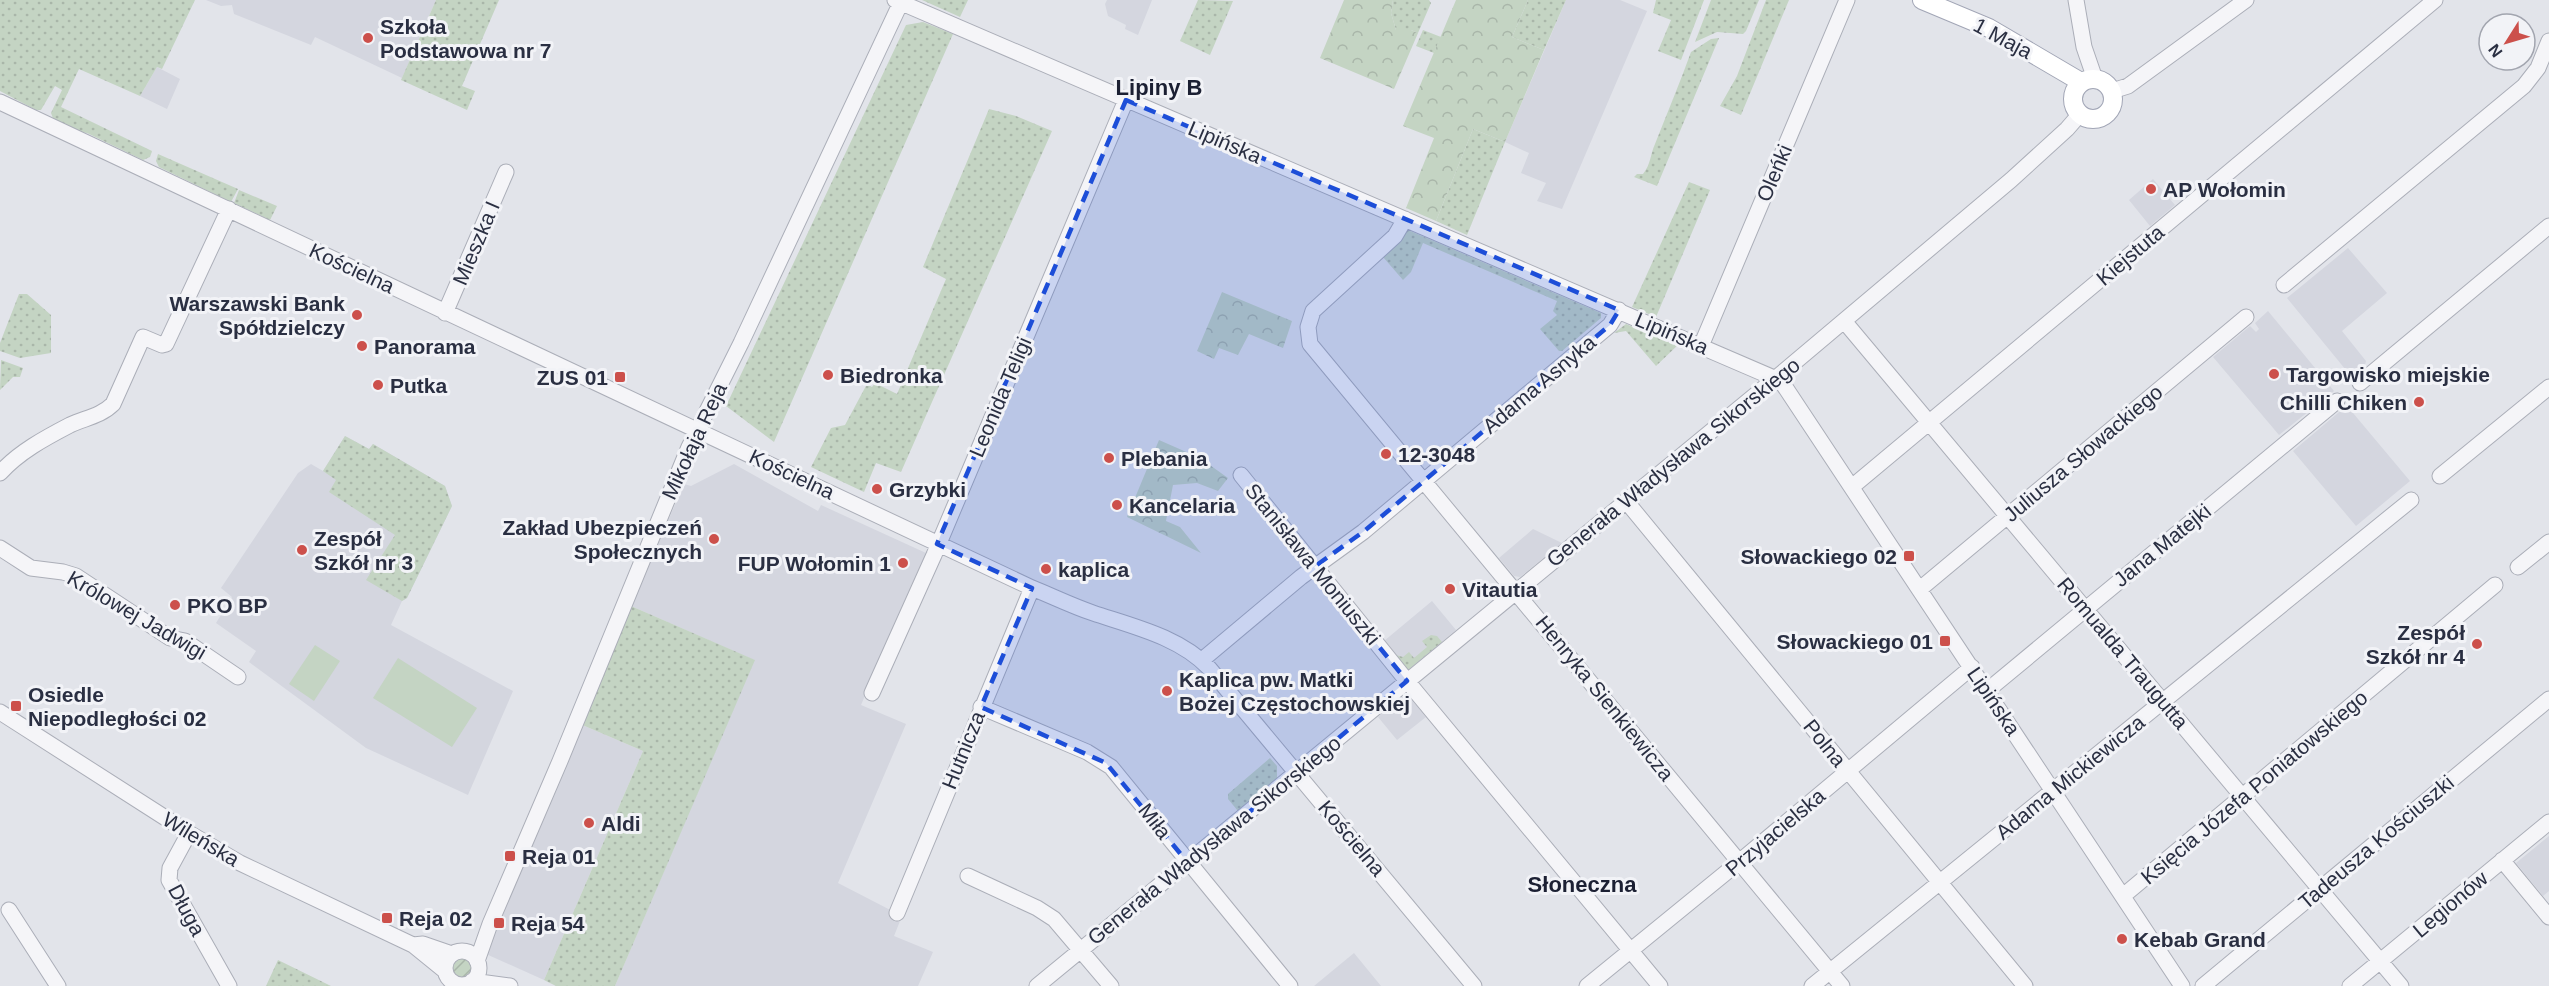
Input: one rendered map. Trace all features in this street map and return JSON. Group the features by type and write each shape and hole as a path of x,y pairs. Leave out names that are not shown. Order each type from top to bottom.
{"main road":[{"name":"1 Maja","path":"1922,0 1989,28 2088,81"},
{"path":"2088,81 2104,81 2112,91 2112,105 2106,114 2090,119 2076,110 2074,92 2088,81"}],"street":[{"name":"Oleńki","path":"1701,346 1847,0"},
{"path":"2076,0 2088,81"},
{"path":"2112,91 2128,86 2246,0"},
{"name":"Kiejstuta","path":"1853,486 2435,0"},
{"name":"Lipińska","path":"899,1 1776,378 1785,385 1853,486 2182,986"},
{"name":"Mikołaja Reja","path":"478,962 490,924 696,430 741,343 899,1"},
{"path":"2284,285 2524,86 2538,68 2549,40"},
{"name":"Leonida Teligi","path":"872,693 1126,100"},
{"name":"Kościelna","path":"0,102 937,544 1032,588 1091,612 1149,631 1202,660 1298,772 1474,986"},
{"name":"Generała Władysława Sikorskiego","path":"1037,986 1776,378 2011,180 2067,129 2080,114"},
{"name":"Mieszka I","path":"445,313 506,172"},
{"path":"0,473 27,449 71,425 105,412 112,404 143,337 162,345 166,344 229,209"},
{"name":"Henryka Sienkiewicza","path":"1405,219 1395,236 1319,304 1311,316 1308,334 1314,349 1425,480 1842,986"},
{"path":"2360,383 2549,226"},
{"name":"Adama Asnyka","path":"1202,660 1314,567 1363,532 1610,325 1619,310"},
{"name":"Juliusza Słowackiego","path":"1920,589 2246,317"},
{"name":"Romualda Traugutta","path":"1844,321 1931,422 2084,609 2164,701 2401,986"},
{"path":"2440,476 2549,387"},
{"name":"Jana Matejki","path":"1988,690 2337,401"},
{"name":"Stanisława Moniuszki","path":"1241,475 1407,681 1660,986"},
{"name":"Adama Mickiewicza","path":"1812,986 2411,500"},
{"name":"Polna","path":"1626,501 2025,986"},
{"path":"2518,567 2549,542"},
{"name":"Królowej Jadwigi","path":"0,548 31,568 76,576 170,638 185,641 238,677"},
{"name":"Księcia Józefa Poniatowskiego","path":"2123,896 2495,585"},
{"name":"Hutnicza","path":"897,913 1032,588"},
{"name":"Przyjacielska","path":"1587,986 1740,862 1972,667"},
{"name":"Tadeusza Kościuszki","path":"2203,986 2549,699"},
{"name":"Miła","path":"981,707 1088,752 1106,763 1121,777 1188,863 1290,986"},
{"name":"Wileńska","path":"0,712 240,863 413,945 458,981"},
{"name":"Legionów","path":"2350,986 2549,822"},
{"name":"Długa","path":"189,833 170,868 169,880 229,986"},
{"path":"2502,860 2549,917"},
{"path":"968,876 1046,913 1060,925 1111,986"},
{"path":"9,909 58,986"},
{"name":"Mikołaja Reja","path":"457,952 490,924"},
{"name":"Wileńska","path":"413,945 423,944 457,952"},
{"path":"458,981 446,963 457,952 470,953 508,985"},
{"path":"458,981 477,974 478,962"},
{"path":"458,981 508,985"}],"highlighted area":[{"path":"1126,100 1619,310 1610,325 1363,532 1314,567 1407,681 1188,863 1106,763 981,707 1032,588 937,544"}],"shaded area":[{"name":"Szkoła Podstawowa nr 7","path":"206,0 436,0 402,78 315,37 311,45 234,14 232,5 221,6"},
{"path":"1107,0 1152,0 1138,35 1125,29 1126,25 1108,16 1105,4"},
{"path":"1566,0 1620,0 1647,11 1562,209 1537,201 1546,183 1521,173 1529,153 1505,142"},
{"path":"157,67 180,79 167,109 140,96"},
{"path":"2153,179 2175,205 2150,226 2129,200"},
{"path":"2348,248 2387,293 2342,331 2366,361 2365,365 2353,375 2350,375 2287,298"},
{"name":"Targowisko miejskie","path":"2268,311 2334,391 2279,435 2213,357 2250,326 2256,332 2259,329 2255,323"},
{"name":"Targowisko miejskie","path":"2345,407 2348,407 2410,481 2356,526 2293,451"},
{"path":"345,436 369,449 373,444 445,486 452,506 407,598 402,601 391,625 513,691 468,795 366,748 249,662 256,651 216,623 232,597 221,588 298,473 311,464 323,471"},
{"path":"734,464 818,511 821,505 926,553 861,705 906,724 838,883 902,916 894,936 933,952 918,986 615,986 754,660 631,606 684,484 691,486"},
{"path":"1533,529 1562,543 1520,577 1514,576 1499,558"},
{"path":"1432,601 1456,630 1408,670 1384,641"},
{"path":"1401,697 1409,697 1426,717 1397,740 1378,717"},
{"path":"580,724 643,751 544,980 486,954 502,918 499,916"},
{"path":"2549,836 2549,891 2543,896 2516,863"},
{"path":"1354,953 1381,986 1314,986 1337,967"}],"green space":[{"path":"0,0 195,0 162,69 157,67 140,96 79,69 61,107 152,151 150,157 143,160 87,133 72,131 54,121 51,113 62,90 55,86 41,110 36,110 0,91"},
{"path":"436,0 499,0 462,86 475,91 467,110 401,80"},
{"path":"922,0 968,0 960,17"},
{"path":"1198,0 1233,1 1210,55 1180,41"},
{"path":"1344,0 1393,0 1391,13 1396,30 1411,30 1418,33 1394,89 1320,58"},
{"path":"1393,0 1429,0 1431,3 1418,33 1411,30 1396,30 1391,13"},
{"path":"1456,0 1528,0 1512,37 1544,50 1505,142 1473,129 1436,221 1406,208 1434,138 1403,126"},
{"path":"1528,0 1566,0 1544,50 1512,37"},
{"path":"1656,0 1704,0 1681,60 1658,51 1671,20 1653,13"},
{"path":"1711,0 1759,0 1743,34 1717,32 1695,42"},
{"path":"1766,0 1789,0 1741,115 1720,106 1737,76"},
{"path":"923,22 953,34 774,442 726,406 906,25"},
{"path":"1423,30 1441,37 1434,53 1416,46"},
{"path":"1719,38 1657,186 1634,177 1637,174 1643,174 1648,167 1653,148 1691,52 1711,39"},
{"path":"989,109 1016,116 1052,131 901,472 876,463 864,492 811,467 831,428 845,425 867,384 872,387 875,383 897,394 946,279 923,267"},
{"path":"1473,129 1505,142 1467,235 1436,221"},
{"path":"158,154 238,189 231,202 159,167 156,161"},
{"path":"1689,182 1710,190 1656,317 1632,307"},
{"path":"239,190 277,206 270,220 234,203"},
{"path":"1408,230 1601,313 1601,318 1562,351 1559,351 1540,329 1557,315 1553,311 1557,301 1423,243 1411,272 1403,280 1383,257"},
{"path":"1222,292 1292,321 1283,348 1249,334 1238,355 1219,348 1214,359 1197,351"},
{"path":"19,294 27,294 51,315 51,353 20,358 0,351 0,343"},
{"path":"1626,324 1671,343 1679,344 1656,366 1626,331 1614,333"},
{"path":"1,360 23,368 20,377 13,377 0,390"},
{"path":"345,436 369,449 373,444 445,486 452,506 407,598 402,601 366,580 395,535 329,492 336,480 323,471"},
{"path":"1159,440 1200,458 1228,478 1218,491 1197,483 1173,485 1166,521 1180,527 1201,553 1127,517"},
{"path":"631,606 755,660 615,986 556,986 544,980 643,751 580,724"},
{"path":"1431,635 1437,636 1442,642 1408,670 1396,655 1403,657 1409,652 1414,658 1427,647 1422,641"},
{"path":"315,645 340,661 314,701 289,684"},
{"path":"398,658 477,708 452,747 373,698"},
{"path":"1270,758 1277,766 1277,778 1238,811 1228,799 1228,794"},
{"path":"462,958 469,961 472,968 469,975 462,978 455,975 452,968 455,961"},
{"path":"278,960 331,986 266,986"}],"place":[{"name":"Szkoła Podstawowa nr 7","path":"368,38"},
{"name":"AP Wołomin","path":"2151,189"},
{"name":"Warszawski Bank Spółdzielczy","path":"357,315"},
{"name":"Panorama","path":"362,346"},
{"name":"Targowisko miejskie","path":"2274,374"},
{"name":"Biedronka","path":"828,375"},
{"name":"ZUS 01","path":"620,377"},
{"name":"Putka","path":"378,385"},
{"name":"Chilli Chiken","path":"2419,402"},
{"name":"12-3048","path":"1386,454"},
{"name":"Plebania","path":"1109,458"},
{"name":"Grzybki","path":"877,489"},
{"name":"Kancelaria","path":"1117,505"},
{"name":"Zakład Ubezpieczeń Społecznych","path":"714,539"},
{"name":"Zespół Szkół nr 3","path":"302,550"},
{"name":"Słowackiego 02","path":"1909,556"},
{"name":"FUP Wołomin 1","path":"903,563"},
{"name":"kaplica","path":"1046,569"},
{"name":"Vitautia","path":"1450,589"},
{"name":"PKO BP","path":"175,605"},
{"name":"Słowackiego 01","path":"1945,641"},
{"name":"Zespół Szkół nr 4","path":"2477,644"},
{"name":"Kaplica pw. Matki Bożej Częstochowskiej","path":"1167,691"},
{"name":"Osiedle Niepodległości 02","path":"16,706"},
{"name":"Aldi","path":"589,823"},
{"name":"Reja 01","path":"510,856"},
{"name":"Reja 02","path":"387,918"},
{"name":"Reja 54","path":"499,923"},
{"name":"Kebab Grand","path":"2122,939"}],"district":[{"name":"Lipiny B","path":"1159,87"},
{"name":"Słoneczna","path":"1582,884"}]}
